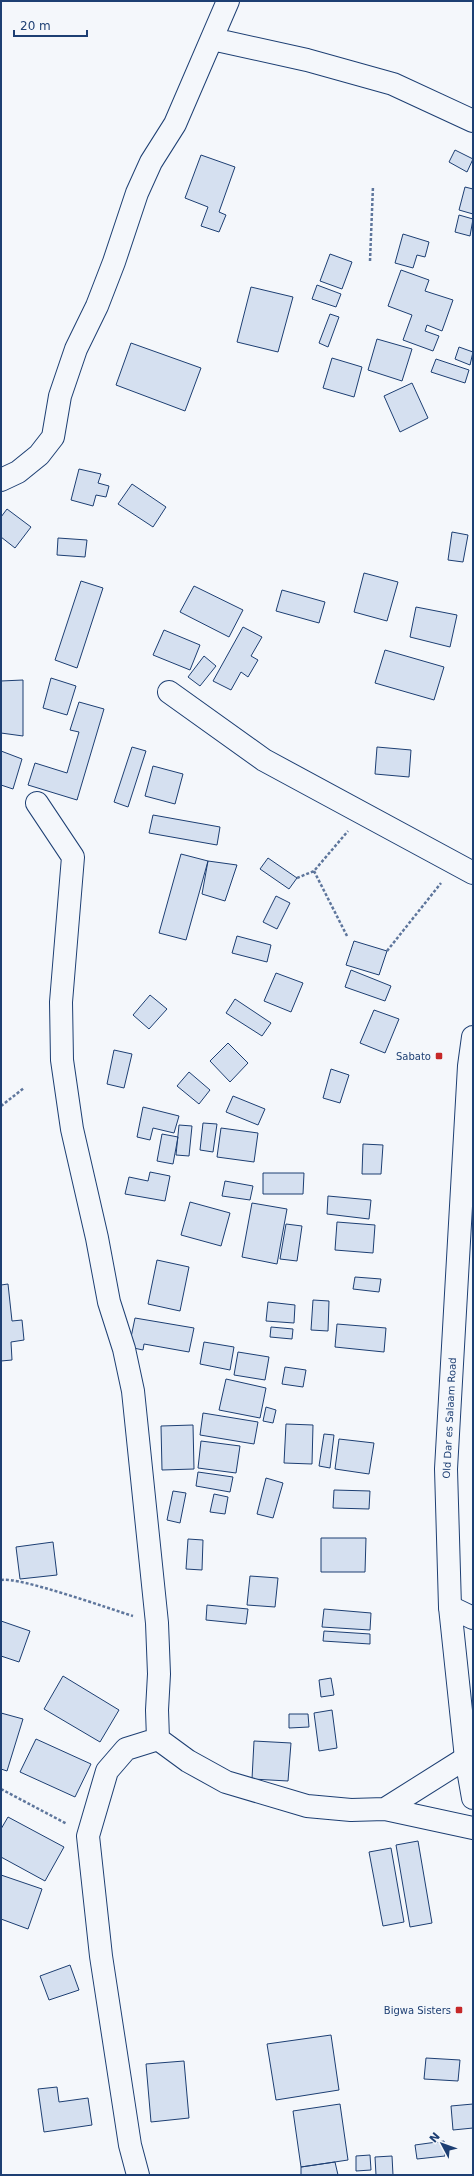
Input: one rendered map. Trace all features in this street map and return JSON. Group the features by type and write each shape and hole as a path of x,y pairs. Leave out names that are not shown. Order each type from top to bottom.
{"street":[{"path":"1,480 18,472 39,455 53,436 60,396 76,349 114,262 136,193 151,162 175,124 212,38 225,2"},
{"path":"212,38 307,60 393,84 473,121"},
{"path":"169,692 264,760 465,868"},
{"path":"37,803 73,857 61,1002 62,1060 72,1129 97,1238 109,1302 124,1349 133,1391 157,1623 159,1674 157,1710 158,1739"},
{"name":"Old Dar es Salaam Road","path":"473,1037 469,1066 446,1470 450,1607 466,1758 473,1798"},
{"path":"450,1607 473,1618"},
{"path":"158,1739 188,1761 226,1782 307,1806 351,1810 385,1809 473,1828"},
{"path":"138,2175 130,2145 103,1972 88,1836 106,1771 126,1749 158,1739"},
{"path":"385,1809 466,1758"}],"path":[{"path":"370,261 373,186"},
{"path":"297,878 314,871 362,814"},
{"path":"386,952 465,868"},
{"path":"314,871 347,936"},
{"path":"1,1106 24,1088"},
{"path":"1,1580 7,1578 157,1623"},
{"path":"1,1789 88,1836"}],"building":[{"path":"455,150 473,159 467,172 449,162"},
{"path":"201,155 235,167 219,212 226,215 219,232 201,226 208,207 185,198"},
{"path":"465,187 473,189 473,214 459,210"},
{"path":"459,215 473,219 470,236 455,232"},
{"path":"403,234 429,242 425,257 417,255 413,268 395,263"},
{"path":"330,254 352,262 342,289 320,281"},
{"path":"401,270 429,280 425,291 453,300 442,331 427,325 425,331 439,336 433,351 403,340 412,315 388,306"},
{"path":"317,285 341,294 336,307 312,299"},
{"path":"251,287 293,297 278,352 237,342"},
{"path":"330,314 339,317 328,347 319,343"},
{"path":"377,339 412,349 402,381 368,370"},
{"path":"131,343 201,368 185,411 116,385"},
{"path":"459,347 473,352 470,365 455,359"},
{"path":"332,358 362,367 354,397 323,388"},
{"path":"436,359 469,370 465,383 431,372"},
{"path":"412,383 428,418 400,432 384,396"},
{"path":"79,469 101,474 98,483 109,486 106,497 96,495 93,506 71,500"},
{"path":"132,484 166,507 153,527 118,504"},
{"path":"7,509 31,527 15,548 1,537 1,517"},
{"path":"452,532 468,535 463,562 448,560"},
{"path":"58,538 87,540 85,557 57,555"},
{"path":"364,573 398,582 387,621 354,612"},
{"path":"81,581 103,588 77,668 55,660"},
{"path":"194,586 243,610 229,637 180,612"},
{"path":"282,590 325,602 319,623 276,611"},
{"path":"416,607 457,615 450,647 410,637"},
{"path":"243,627 262,637 251,656 258,660 248,677 241,672 231,690 213,681"},
{"path":"164,630 200,645 190,670 153,655"},
{"path":"385,650 444,667 434,700 375,683"},
{"path":"204,656 216,666 200,686 188,677"},
{"path":"51,678 76,686 67,715 43,708"},
{"path":"23,680 23,736 1,733 1,681"},
{"path":"79,702 104,709 77,800 28,785 35,763 67,773 79,732 70,730"},
{"path":"132,747 146,751 128,807 114,802"},
{"path":"377,747 411,750 409,777 375,774"},
{"path":"1,751 22,759 13,789 1,785"},
{"path":"153,766 183,774 175,804 145,796"},
{"path":"153,815 220,827 217,845 149,833"},
{"path":"181,854 208,861 186,940 159,933"},
{"path":"268,858 297,878 289,889 260,869"},
{"path":"208,861 237,865 225,901 202,894"},
{"path":"276,896 290,903 277,929 263,922"},
{"path":"237,936 271,945 267,962 232,953"},
{"path":"354,941 387,951 379,975 346,965"},
{"path":"351,970 391,986 385,1001 345,987"},
{"path":"276,973 303,983 291,1012 264,1001"},
{"path":"150,995 167,1009 149,1029 133,1015"},
{"path":"235,999 271,1023 262,1036 226,1013"},
{"path":"374,1010 399,1019 385,1053 360,1043"},
{"path":"228,1043 248,1063 230,1082 210,1061"},
{"path":"114,1050 132,1054 124,1088 107,1084"},
{"path":"331,1069 349,1075 340,1103 323,1098"},
{"path":"189,1072 210,1090 199,1104 177,1086"},
{"path":"233,1096 265,1109 258,1125 226,1112"},
{"path":"143,1107 179,1116 174,1133 153,1128 150,1140 137,1137"},
{"path":"203,1123 217,1124 213,1152 200,1150"},
{"path":"179,1125 192,1126 189,1156 176,1155"},
{"path":"221,1128 258,1133 254,1162 217,1157"},
{"path":"162,1134 178,1137 173,1164 157,1161"},
{"path":"363,1144 383,1145 381,1174 362,1174"},
{"path":"150,1172 170,1176 165,1201 125,1194 129,1177 148,1181"},
{"path":"263,1173 304,1173 303,1194 263,1194"},
{"path":"225,1181 253,1186 250,1200 222,1196"},
{"path":"328,1196 371,1200 369,1219 327,1214"},
{"path":"190,1202 230,1213 221,1246 181,1235"},
{"path":"252,1203 287,1209 277,1264 242,1257"},
{"path":"337,1222 375,1225 373,1253 335,1250"},
{"path":"286,1224 302,1226 297,1261 280,1259"},
{"path":"157,1260 189,1267 180,1311 148,1304"},
{"path":"355,1277 381,1279 379,1292 353,1289"},
{"path":"8,1284 12,1321 22,1320 24,1340 11,1342 12,1360 1,1361 1,1285"},
{"path":"313,1300 329,1301 328,1331 311,1330"},
{"path":"268,1302 295,1305 294,1323 266,1321"},
{"path":"135,1318 194,1328 189,1352 144,1344 143,1350 129,1347"},
{"path":"337,1324 386,1328 384,1352 335,1347"},
{"path":"271,1327 293,1329 292,1339 270,1337"},
{"path":"204,1342 234,1347 230,1370 200,1364"},
{"path":"238,1352 269,1357 265,1380 234,1375"},
{"path":"285,1367 306,1370 303,1387 282,1384"},
{"path":"226,1379 266,1388 260,1418 219,1410"},
{"path":"266,1407 276,1410 273,1423 263,1421"},
{"path":"203,1413 258,1422 254,1444 200,1435"},
{"path":"286,1424 313,1425 312,1464 284,1463"},
{"path":"193,1425 194,1469 162,1470 161,1426"},
{"path":"324,1434 334,1435 330,1468 319,1466"},
{"path":"339,1439 374,1443 369,1474 335,1469"},
{"path":"201,1441 240,1446 236,1473 198,1468"},
{"path":"198,1472 233,1477 230,1492 196,1486"},
{"path":"266,1478 283,1483 273,1518 257,1514"},
{"path":"334,1490 370,1491 369,1509 333,1508"},
{"path":"173,1491 186,1493 180,1523 167,1520"},
{"path":"214,1494 228,1497 225,1514 210,1512"},
{"path":"321,1538 366,1538 365,1572 321,1572"},
{"path":"188,1539 203,1540 202,1570 186,1569"},
{"path":"53,1542 57,1575 20,1579 16,1547"},
{"path":"250,1576 278,1578 275,1607 247,1605"},
{"path":"207,1605 248,1609 246,1624 206,1620"},
{"path":"324,1609 371,1613 370,1630 322,1627"},
{"path":"1,1621 30,1631 19,1662 1,1656"},
{"path":"324,1631 370,1634 370,1644 323,1641"},
{"path":"63,1676 119,1710 100,1742 44,1709"},
{"path":"331,1678 334,1695 321,1697 319,1680"},
{"path":"332,1710 337,1748 319,1751 314,1713"},
{"path":"1,1713 23,1719 7,1771 1,1769"},
{"path":"289,1714 308,1714 309,1727 289,1728"},
{"path":"36,1739 91,1764 75,1797 20,1772"},
{"path":"254,1741 291,1743 288,1781 252,1779"},
{"path":"8,1817 64,1847 45,1881 1,1857 1,1829"},
{"path":"418,1841 432,1923 410,1927 396,1845"},
{"path":"391,1848 404,1922 383,1926 369,1852"},
{"path":"1,1875 42,1889 28,1929 1,1919"},
{"path":"70,1965 79,1990 49,2000 40,1976"},
{"path":"331,2035 339,2090 276,2100 267,2044"},
{"path":"426,2058 460,2060 458,2081 424,2079"},
{"path":"184,2061 189,2118 151,2122 146,2064"},
{"path":"57,2087 59,2102 88,2098 92,2125 44,2132 38,2089"},
{"path":"340,2104 348,2160 301,2167 293,2111"},
{"path":"473,2104 473,2128 453,2130 451,2106"},
{"path":"444,2141 445,2156 417,2159 415,2145"},
{"path":"370,2155 371,2170 356,2171 356,2156"},
{"path":"392,2156 393,2175 376,2175 375,2157"},
{"path":"335,2162 338,2175 301,2175 301,2167"}],"place":[{"name":"Sabato","path":"439,1056"},
{"name":"Bigwa Sisters","path":"459,2010"}]}
